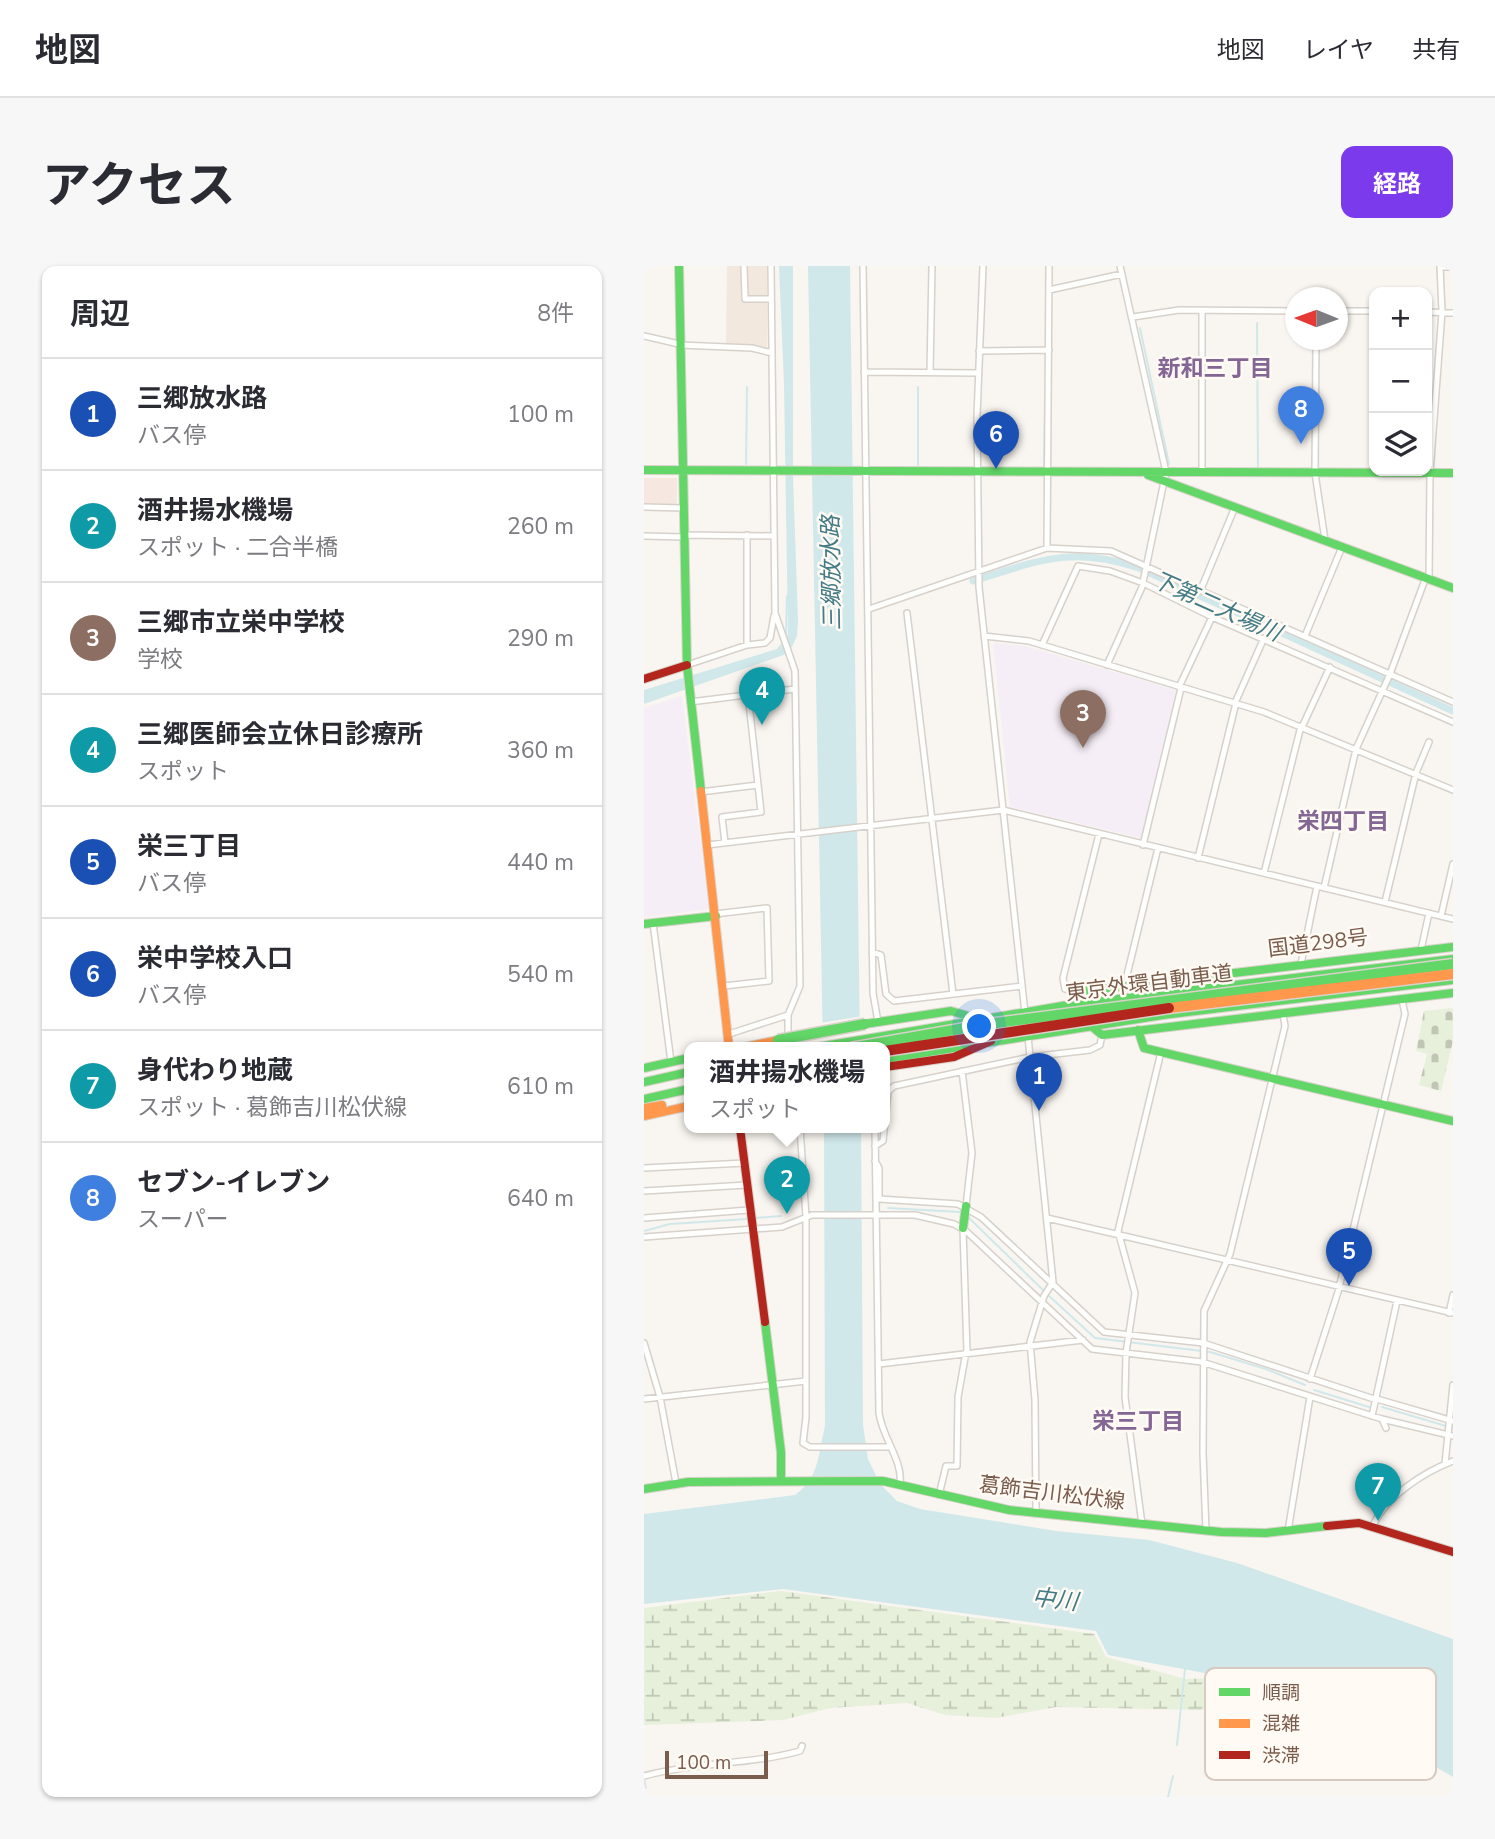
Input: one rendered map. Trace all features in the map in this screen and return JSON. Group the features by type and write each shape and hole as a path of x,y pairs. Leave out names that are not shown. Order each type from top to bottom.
{"main road":[{"path":"679,266 687,667 729,1042"},
{"path":"644,470 1141,472 1165,476 1235,507 1453,588"},
{"path":"1165,476 1202,472 1369,474"},
{"path":"1432,473 1453,473"},
{"path":"644,679 687,667"},
{"path":"648,924 715,915"},
{"name":"国道298号","path":"1082,991 1453,947"},
{"name":"国道298号","path":"842,1042 1068,1005 1453,959"},
{"name":"東京外環自動車道","path":"885,1042 988,1024 1453,964"},
{"name":"東京外環自動車道","path":"890,1050 1166,1008 1453,974"},
{"path":"890,1058 1090,1025 1453,980"},
{"path":"1068,1005 1082,991"},
{"path":"1090,1025 1102,1035 1453,993"},
{"name":"国道298号","path":"768,1042 951,1011 979,1018"},
{"path":"1138,1030 1144,1048 1453,1121"},
{"path":"890,1066 961,1055 979,1050 993,1040"},
{"path":"644,1068 684,1059"},
{"path":"644,1082 684,1073"},
{"path":"644,1089 684,1080"},
{"path":"644,1099 684,1090"},
{"path":"644,1108 684,1100"},
{"path":"644,1116 684,1107"},
{"path":"741,1133 781,1452 781,1481"},
{"path":"963,1228 966,1206"},
{"name":"葛飾吉川松伏線","path":"644,1489 676,1483 883,1481 1036,1514 1206,1531 1254,1534 1350,1523 1373,1526 1453,1552"}],"street":[{"path":"744,266 746,299 771,299"},
{"path":"687,667 747,645 765,642 769,638 775,613 771,266"},
{"path":"863,266 862,472 869,609 872,951 874,1001 879,1035"},
{"path":"930,372 932,266"},
{"path":"983,266 978,373 979,587 1028,1035 1052,1287 1043,1299 1030,1346 1035,1400 1036,1514"},
{"path":"1047,548 1049,266"},
{"path":"1107,665 1143,583 1165,476 1133,317 1119,266"},
{"path":"1432,446 1442,312 1440,267 1453,267"},
{"path":"1049,290 1122,274"},
{"path":"1133,317 1202,310 1285,311"},
{"path":"1202,310 1202,472"},
{"path":"1348,311 1369,311"},
{"path":"1432,312 1453,313"},
{"path":"644,336 679,344 752,348 772,353"},
{"path":"979,351 1049,350"},
{"path":"1316,350 1315,474 1325,540"},
{"path":"864,372 978,373"},
{"path":"1324,888 1356,748 1390,674 1427,578 1430,476"},
{"path":"644,507 683,508"},
{"path":"1201,589 1235,507"},
{"path":"747,535 747,645"},
{"path":"644,536 774,536"},
{"path":"1305,636 1342,547"},
{"path":"869,609 1047,548 1111,551 1453,702"},
{"path":"1042,645 1078,566 1122,575 1143,583 1212,617 1453,722"},
{"path":"775,613 795,671 801,834 800,986 788,1015 788,1042"},
{"path":"907,613 953,994"},
{"path":"1143,845 1180,688 1212,617"},
{"path":"984,635 1042,645 1235,703 1356,748 1453,790"},
{"path":"1198,858 1235,703 1264,638"},
{"path":"1264,873 1302,727 1331,667"},
{"path":"786,669 795,671"},
{"path":"690,696 795,689"},
{"path":"725,843 722,817 761,812 748,694"},
{"path":"1385,902 1416,773 1429,742"},
{"path":"700,792 758,785"},
{"path":"707,845 1003,810 1453,919"},
{"path":"1082,991 1065,989 1063,978 1099,834"},
{"path":"1128,986 1127,975 1158,848"},
{"path":"1441,916 1453,864"},
{"path":"1301,964 1317,886"},
{"path":"715,915 767,908 769,981 724,986"},
{"path":"1421,950 1429,913"},
{"path":"648,924 671,1062"},
{"path":"872,951 881,955 886,994 894,1001 1022,986"},
{"path":"1288,1531 1311,1380 1339,1287 1405,1014 1402,999"},
{"path":"1206,1531 1202,1362 1206,1306 1227,1260 1285,1026 1282,1013"},
{"path":"729,1034 788,1015"},
{"path":"890,1090 894,1086 1030,1057 1096,1048 1102,1035"},
{"path":"1142,1524 1125,1396 1126,1353 1135,1293 1119,1234 1161,1052"},
{"path":"962,1071 972,1153 966,1206"},
{"path":"801,1133 809,1216 803,1443 806,1447 888,1447"},
{"path":"875,1133 872,1214 880,1421 888,1447 898,1463 900,1483"},
{"path":"876,1146 883,1140 884,1133"},
{"path":"875,1161 879,1168 879,1199 966,1206 981,1217 1097,1329 1203,1343 1282,1367 1311,1380 1451,1420"},
{"path":"644,1168 745,1163"},
{"path":"644,1191 747,1185"},
{"path":"644,1218 749,1211"},
{"path":"644,1237 751,1227 784,1227 809,1216 915,1215 963,1228 1096,1350 1202,1362 1262,1378 1382,1419 1450,1435"},
{"path":"1047,1218 1451,1313 1453,1294"},
{"path":"939,1495 946,1466 957,1466 958,1397 966,1352 963,1228"},
{"path":"1372,1416 1397,1301"},
{"path":"879,1364 1083,1340"},
{"path":"644,1343 660,1397 676,1483"},
{"path":"644,1399 806,1381"},
{"path":"1445,1464 1453,1385"},
{"path":"1382,1419 1385,1428"},
{"path":"1373,1526 1389,1502 1453,1461"},
{"path":"644,1776 692,1766 766,1760 800,1751 802,1746"}],"shaded area":[{"path":"727,266 767,266 767,350 749,344 726,343"},
{"path":"644,478 677,478 677,505 644,505"},
{"path":"993,643 1025,646 1176,690 1141,838 1010,807"},
{"path":"682,696 709,909 644,917 644,708"}],"green space":[{"path":"1453,1008 1453,1041 1441,1091 1419,1085 1427,1054 1416,1051 1424,1011"},
{"path":"781,1591 1094,1634 1106,1657 1185,1679 1205,1679 1205,1710 1056,1707 996,1718 945,1715 907,1703 830,1708 783,1720 644,1725 644,1608"}],"water":[{"path":"779,266 793,266 793,476 797,636 789,653 644,704 644,690 777,649 788,635 784,384"},
{"name":"三郷放水路","path":"808,266 850,266 860,1042 823,1042"},
{"name":"中川","path":"824,1133 861,1133 863,1425 868,1459 880,1484 897,1501 920,1509 1056,1531 1149,1540 1237,1563 1453,1639 1453,1777 1436,1767 1436,1668 1205,1668 1205,1673 1108,1655 1096,1631 783,1589 644,1604 644,1514 795,1495 814,1472 825,1426"}],"pier":[{"path":"863,1016 864,1042 820,1042 820,1023"}],"waterway":[{"path":"1257,323 1258,468"},
{"path":"1140,328 1169,464"},
{"path":"746,464 747,387"},
{"path":"918,387 918,465"},
{"path":"1044,466 1045,399"},
{"name":"下第二大場川","path":"973,581 1055,558 1115,561 1139,568 1453,711"},
{"path":"786,635 787,596"},
{"path":"888,1208 960,1212"},
{"path":"756,1218 781,1216"},
{"path":"968,1217 1044,1291"},
{"path":"644,1231 670,1224 747,1219"},
{"path":"1048,1295 1095,1338 1210,1352 1266,1369 1305,1385"},
{"path":"1314,1390 1369,1407"},
{"path":"1382,1407 1453,1428"},
{"path":"1177,1745 1185,1669"},
{"path":"1168,1797 1173,1776"}],"railway":[{"path":"644,1779 648,1797"}],"traffic: fast":[{"path":"679,266 687,665 701,791"},
{"path":"644,470 1453,473"},
{"path":"1148,475 1453,588"},
{"path":"644,924 716,916"},
{"path":"1068,1005 1082,991 1453,947"},
{"path":"848,1042 1068,1005 1453,959"},
{"path":"885,1042 988,1024 1453,964"},
{"path":"890,1058 1163,1015 1453,980"},
{"path":"1090,1025 1102,1035 1453,993"},
{"path":"865,1024 951,1011 972,1017"},
{"path":"778,1040 865,1024"},
{"path":"1138,1030 1144,1048 1453,1121"},
{"path":"644,1068 684,1059"},
{"path":"644,1082 684,1073"},
{"path":"644,1099 684,1090"},
{"path":"963,1228 966,1206"},
{"path":"765,1322 781,1452 781,1481"},
{"path":"644,1489 688,1482 883,1481 1009,1510 1221,1532 1266,1533 1327,1526"}],"traffic: slow":[{"path":"701,791 728,1042"},
{"path":"1169,1008 1453,974"},
{"path":"768,1042 778,1040"},
{"path":"644,1108 662,1105"},
{"path":"644,1116 684,1107"}],"traffic: jam":[{"path":"644,679 687,665"},
{"path":"890,1050 1169,1008"},
{"path":"890,1066 954,1057 991,1041"},
{"path":"741,1133 765,1322"},
{"path":"1327,1526 1359,1523 1453,1552"}],"place":[{"name":"セブン-イレブン","path":"1301,444"},
{"name":"栄中学校入口","path":"996,469"},
{"name":"三郷医師会立休日診療所","path":"762,725"},
{"name":"三郷市立栄中学校","path":"1083,748"},
{"name":"三郷放水路","path":"1039,1111"},
{"name":"酒井揚水機場","path":"787,1214"},
{"name":"栄三丁目","path":"1349,1286"},
{"name":"身代わり地蔵","path":"1378,1521"}],"district":[{"name":"新和三丁目","path":"1215,368"},
{"name":"栄四丁目","path":"1343,821"},
{"name":"栄三丁目","path":"1138,1421"}]}
